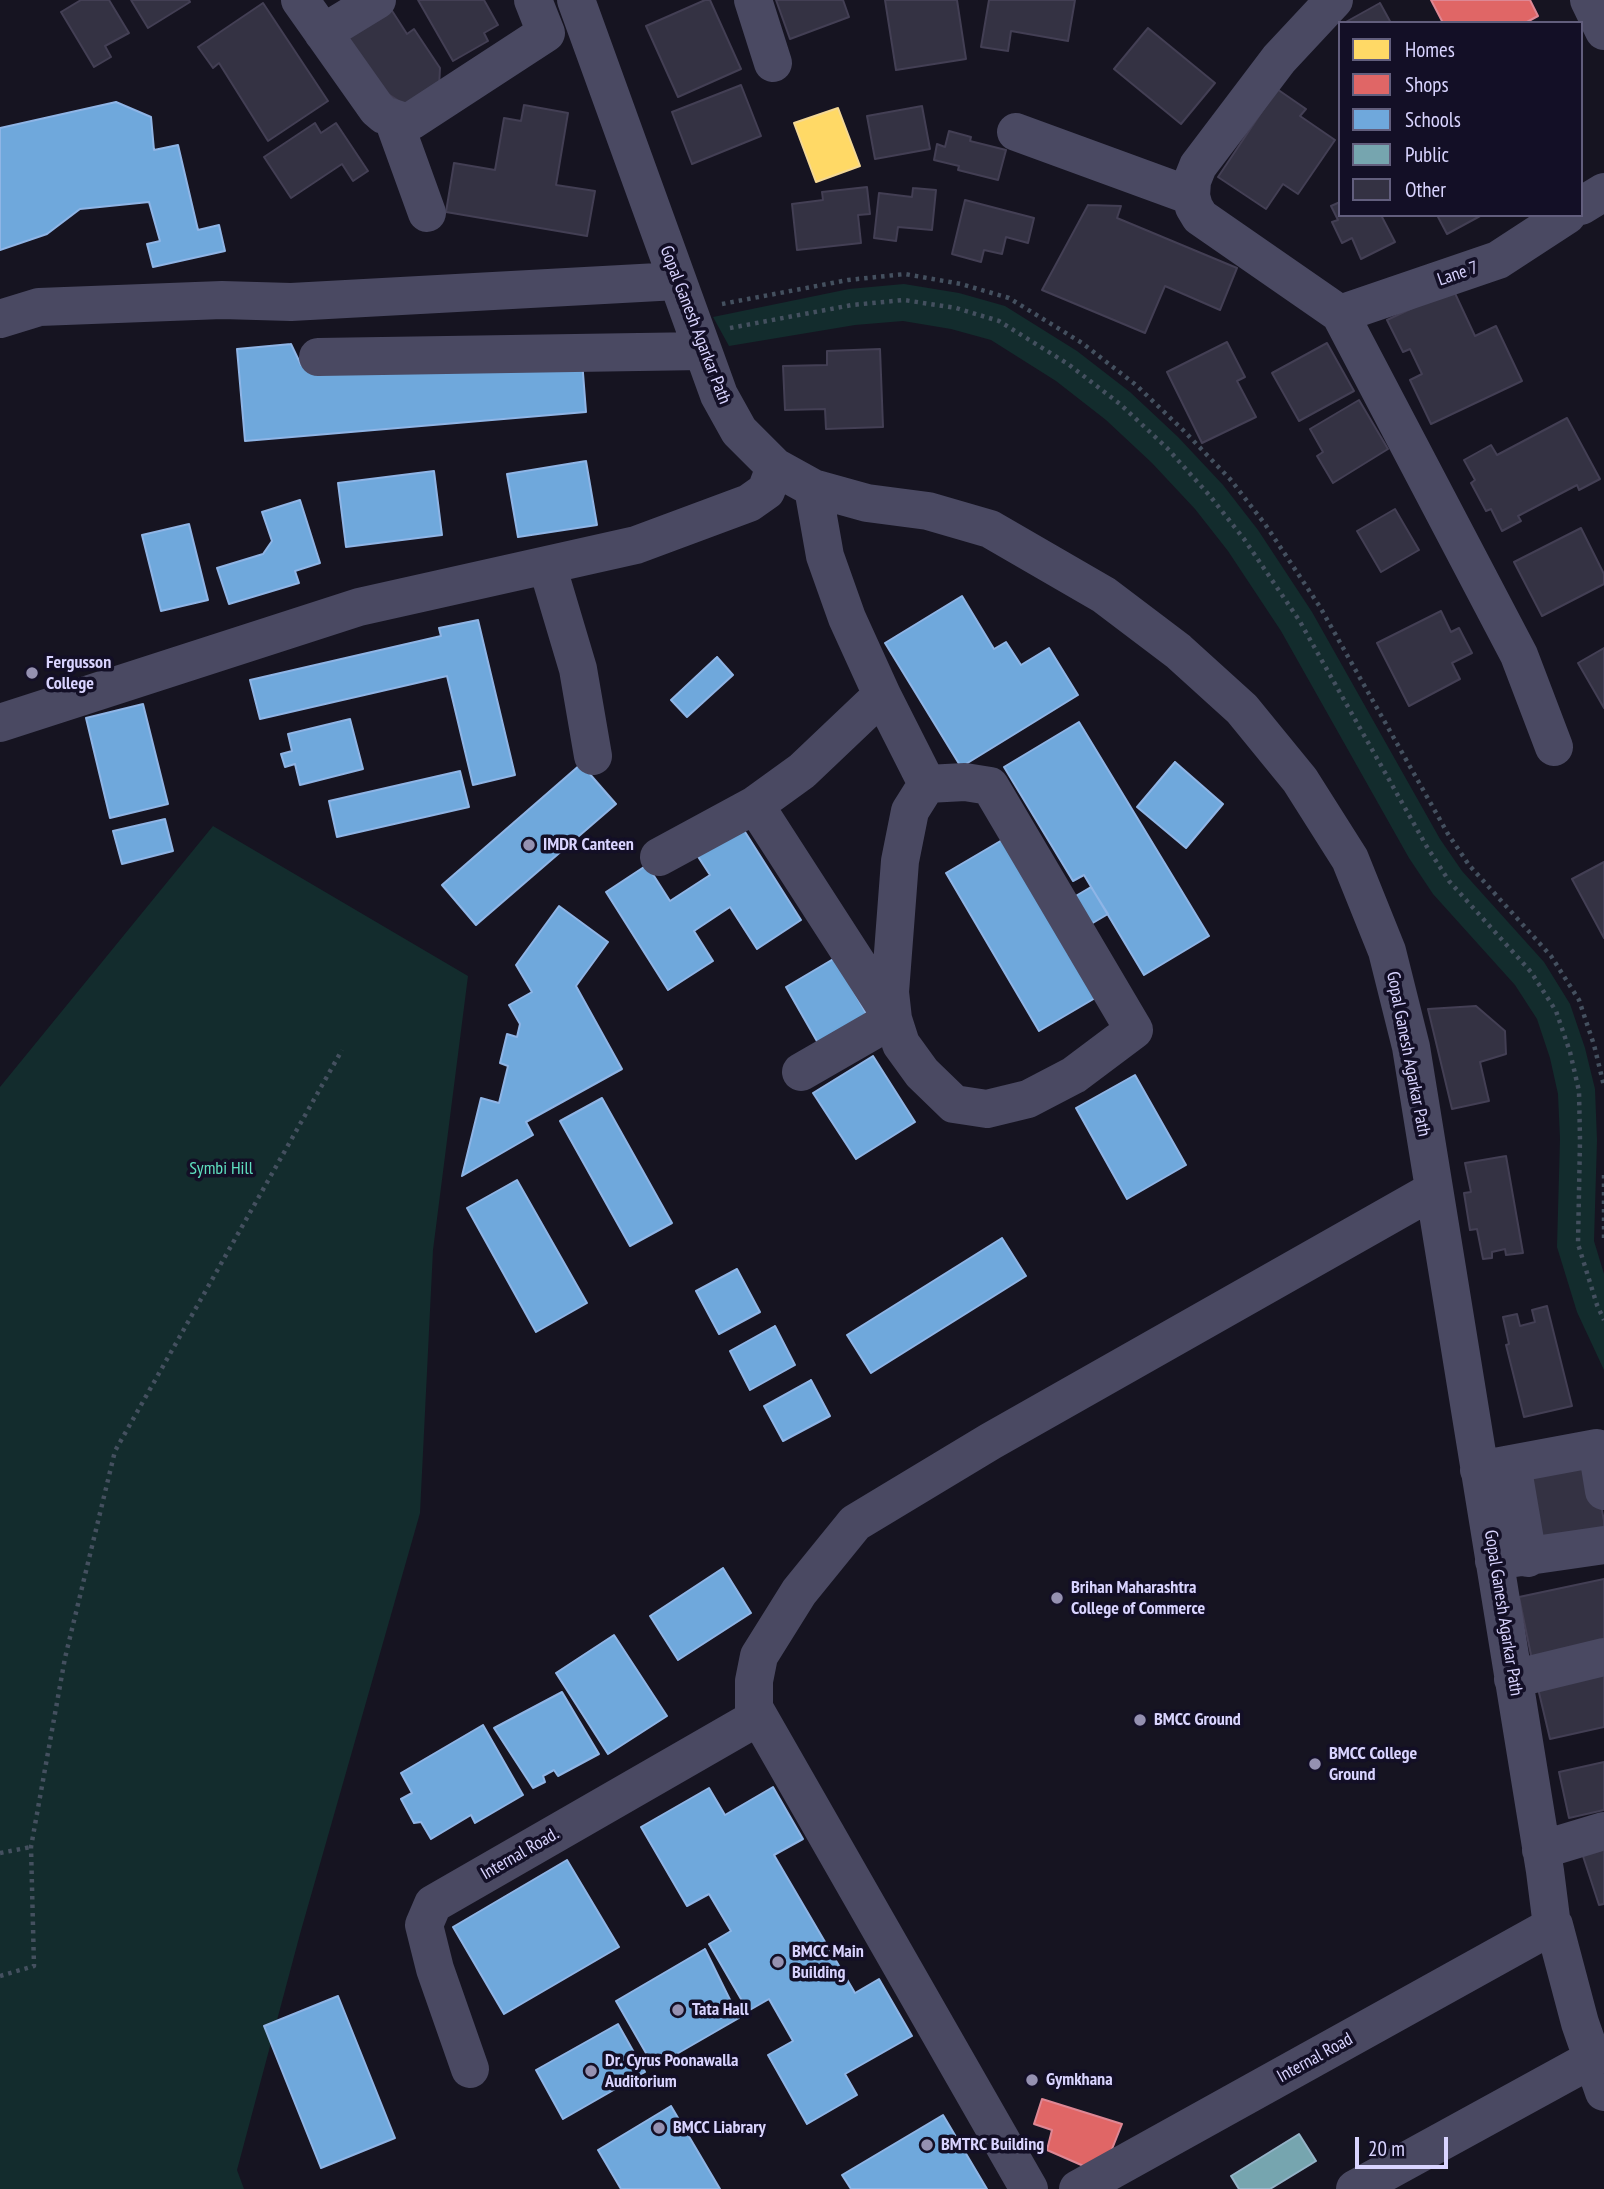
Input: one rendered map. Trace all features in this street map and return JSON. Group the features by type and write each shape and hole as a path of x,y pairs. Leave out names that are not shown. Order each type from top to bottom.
{"street":[{"path":"300,0 377,109 393,119 411,121 539,16"},
{"path":"323,33 377,0"},
{"name":"Gopal Ganesh Agarkar Path","path":"576,0 719,395 739,431 775,467 813,488 867,503 928,510 990,529 1104,595 1178,651 1242,709 1300,780 1350,859 1387,951 1411,1047 1434,1190 1496,1467 1504,1516 1513,1679 1552,1926 1554,1925 1580,2023 1598,2076"},
{"path":"753,0 772,63"},
{"path":"1334,0 1279,59 1198,166 1192,181 1191,196 1194,207 1200,217 1340,314 1519,656 1554,747"},
{"path":"1589,0 1604,31"},
{"path":"393,119 426,213"},
{"path":"1016,132 1191,196"},
{"path":"1583,205 1604,192"},
{"name":"Lane 7","path":"1340,314 1498,260 1564,217"},
{"path":"0,319 39,307 222,300 291,302 677,281"},
{"path":"318,357 698,338"},
{"path":"0,723 359,607 636,545 749,503 766,491 775,467"},
{"path":"813,488 825,556 848,618 926,784"},
{"path":"547,565 578,669 593,756"},
{"path":"659,857 755,804 802,771 882,695"},
{"path":"965,782 990,786 1134,1030 1074,1075 1028,1099 987,1109 954,1104 922,1073 901,1044 893,1019 890,992 900,861 910,811 926,784 965,782"},
{"path":"755,804 893,1019"},
{"path":"801,1072 893,1019"},
{"path":"1029,2189 758,1717 754,1708 754,1681 760,1656 799,1592 855,1523 991,1441 1434,1190"},
{"path":"1496,1467 1597,1448 1604,1491"},
{"path":"1507,1569 1604,1545"},
{"path":"1507,1569 1604,1563"},
{"path":"1513,1679 1604,1657"},
{"name":"Internal Road.","path":"470,2069 435,1969 424,1925 433,1905 758,1717"},
{"path":"1541,1850 1604,1831"},
{"name":"Internal Road","path":"1078,2189 1552,1926"},
{"path":"1355,2189 1598,2076"}],"path":[{"path":"698,338 717,305 848,280 905,274 961,284 1009,298 1082,343 1136,385 1230,479 1265,524 1320,607 1448,834 1469,865 1551,957 1579,1000 1604,1086"},
{"path":"0,1976 34,1966 31,1847 65,1658 115,1451 342,1050"},
{"path":"1604,1175 1604,1243"},
{"path":"0,1853 31,1847"}],"green space":[{"path":"904,284 959,293 1005,306 1077,351 1130,392 1178,437 1223,485 1258,530 1312,612 1440,839 1462,871 1544,962 1570,1004 1595,1089 1597,1140 1594,1241 1604,1274 1604,1370 1577,1312 1557,1247 1560,1139 1558,1094 1537,1019 1515,985 1433,894 1409,858 1281,631 1228,551 1195,509 1152,463 1106,420 1056,381 991,340 951,329 903,321 855,325 729,346 713,317 849,289"},
{"name":"Symbi Hill","path":"213,826 468,976 433,1250 420,1513 300,1934 237,2170 244,2189 0,2189 0,1087"}],"building: Homes":[{"path":"838,108 860,166 816,182 794,123"}],"building: Shops":[{"path":"1431,0 1530,0 1538,16 1529,21 1442,21"},
{"path":"1042,2099 1122,2124 1102,2174 1047,2150 1052,2130 1034,2124"}],"building: Schools":[{"path":"116,102 151,117 154,150 178,145 198,230 219,225 225,251 153,267 147,244 160,241 149,202 80,209 47,234 0,250 0,128"},
{"path":"291,344 301,365 582,360 586,412 245,441 237,349"},
{"path":"586,461 597,525 518,537 507,474"},
{"path":"434,471 442,535 346,547 338,483"},
{"path":"300,500 320,563 295,571 299,583 229,604 217,568 263,554 272,541 262,512"},
{"path":"189,524 208,600 161,611 142,535"},
{"path":"962,596 994,649 1006,642 1021,665 1049,648 1078,695 961,767 885,643"},
{"path":"478,620 515,775 473,785 447,676 260,719 250,680 441,636 439,628"},
{"path":"717,657 733,675 687,717 671,700"},
{"path":"143,704 168,804 110,818 86,718"},
{"path":"350,719 363,769 300,785 295,764 285,767 281,754 292,751 288,734"},
{"path":"1079,722 1209,936 1144,975 1084,875 1073,881 1004,767"},
{"path":"1175,762 1223,804 1186,848 1137,807"},
{"name":"IMDR Canteen","path":"581,764 616,804 476,925 442,885"},
{"path":"460,771 469,807 337,837 329,801"},
{"path":"165,819 173,851 122,864 113,831"},
{"path":"740,824 801,920 757,949 730,907 694,931 713,961 668,990 606,892 647,865 670,901 710,875 695,852"},
{"path":"1009,836 1102,994 1039,1031 946,873"},
{"path":"1091,887 1108,914 1069,937 1052,910"},
{"path":"559,906 608,942 576,986 622,1069 526,1122 533,1135 462,1176 481,1098 499,1103 508,1066 500,1063 507,1034 517,1037 520,1024 509,1005 532,992 516,965"},
{"path":"835,958 867,1015 818,1043 786,987"},
{"path":"873,1056 915,1122 856,1159 813,1093"},
{"path":"1135,1075 1186,1165 1127,1199 1076,1108"},
{"path":"602,1098 672,1223 630,1246 560,1121"},
{"path":"517,1180 587,1303 536,1332 467,1208"},
{"path":"1002,1238 1026,1276 871,1373 847,1335"},
{"path":"737,1269 760,1312 719,1334 696,1291"},
{"path":"775,1326 795,1365 750,1390 730,1351"},
{"path":"811,1380 830,1416 783,1441 764,1406"},
{"path":"723,1568 751,1613 678,1660 650,1616"},
{"path":"614,1635 667,1716 608,1754 556,1673"},
{"path":"562,1692 599,1754 558,1776 554,1770 543,1776 545,1782 533,1788 494,1728"},
{"path":"483,1725 523,1795 475,1823 471,1815 431,1839 421,1822 414,1823 401,1799 412,1793 401,1773"},
{"name":"BMCC Main Building","path":"773,1787 803,1839 774,1855 855,1993 879,1979 912,2036 845,2074 857,2095 807,2124 768,2055 793,2041 769,1999 748,2011 709,1944 731,1931 709,1894 687,1906 641,1827 709,1788 725,1815"},
{"path":"567,1860 619,1947 504,2014 453,1927"},
{"name":"Tata Hall","path":"705,1949 739,2018 654,2067 616,2001"},
{"path":"338,1996 395,2138 321,2168 264,2026"},
{"name":"Dr. Cyrus Poonawalla Auditorium","path":"618,2024 645,2072 563,2119 536,2070"},
{"name":"BMCC Liabrary","path":"671,2106 720,2189 621,2189 598,2150"},
{"name":"BMTRC Building","path":"943,2115 987,2189 851,2189 842,2175"}],"building: Public":[{"path":"1299,2134 1316,2161 1270,2189 1239,2189 1231,2176"}],"building: Other":[{"path":"81,0 109,0 129,33 105,46 111,57 94,67 61,12"},
{"path":"131,0 189,0 190,2 148,28"},
{"path":"418,0 484,0 498,25 484,33 488,41 453,61"},
{"path":"710,0 741,69 678,97 646,26"},
{"path":"776,0 843,0 849,17 790,39"},
{"path":"885,0 957,0 966,59 896,70"},
{"path":"989,0 1075,0 1068,41 1011,31 1008,51 981,47"},
{"path":"263,3 328,101 268,141 219,63 213,68 198,47"},
{"path":"387,3 407,34 414,29 440,68 439,88 405,105 385,92 343,31"},
{"path":"1380,3 1390,21 1348,21"},
{"path":"1148,28 1215,83 1181,124 1114,69"},
{"path":"741,85 761,136 692,164 672,112"},
{"path":"1277,89 1306,109 1300,116 1335,140 1298,194 1283,184 1266,209 1218,177"},
{"path":"524,105 568,113 556,185 595,191 587,236 446,212 454,163 495,170 504,118 521,121"},
{"path":"922,106 930,149 875,159 867,116"},
{"path":"315,123 321,133 336,123 368,171 353,181 342,164 291,198 264,157"},
{"path":"949,131 971,137 970,141 1006,150 998,180 958,170 959,166 934,160 937,144 945,147"},
{"path":"867,187 870,214 858,215 861,243 797,250 792,204 823,200 822,192"},
{"path":"913,188 936,190 932,230 898,227 896,241 874,238 879,193 912,197"},
{"path":"965,200 1034,218 1028,243 1006,237 1002,254 984,250 981,262 952,254"},
{"path":"1338,203 1338,217 1382,217 1395,242 1361,259 1352,238 1342,243 1332,222 1338,220 1331,206"},
{"path":"1088,205 1121,206 1117,218 1237,268 1220,310 1165,286 1145,333 1042,290"},
{"path":"1438,217 1478,217 1447,234"},
{"path":"1453,289 1475,336 1496,326 1522,381 1431,424 1410,380 1422,374 1410,349 1403,352 1387,320"},
{"path":"1227,342 1245,377 1237,381 1256,417 1202,443 1167,372"},
{"path":"1327,343 1354,391 1299,421 1272,373"},
{"path":"880,349 883,427 826,429 825,409 785,410 783,366 827,365 827,351"},
{"path":"1359,400 1388,449 1333,483 1317,456 1323,452 1310,429"},
{"path":"1567,418 1600,479 1579,490 1577,485 1518,516 1521,521 1502,531 1491,509 1486,511 1471,483 1475,480 1464,460 1491,445 1497,455"},
{"path":"1395,509 1419,550 1381,572 1357,531"},
{"path":"1581,528 1604,574 1604,584 1542,616 1514,562"},
{"path":"1441,611 1451,632 1459,628 1472,653 1452,663 1460,679 1409,706 1377,643"},
{"path":"1604,648 1604,708 1578,663"},
{"path":"1604,862 1604,938 1572,879"},
{"path":"1476,1006 1505,1031 1506,1054 1480,1062 1489,1101 1452,1109 1428,1009"},
{"path":"1506,1156 1523,1253 1506,1255 1505,1249 1492,1252 1492,1258 1483,1259 1477,1229 1470,1230 1464,1193 1471,1192 1465,1163"},
{"path":"1547,1306 1572,1406 1524,1417 1506,1345 1509,1344 1503,1317 1517,1314 1520,1326 1535,1322 1532,1310"},
{"path":"1592,1457 1604,1521 1604,1542 1535,1554 1528,1468"},
{"path":"1604,1579 1604,1645 1532,1660 1519,1597"},
{"path":"1604,1664 1604,1727 1550,1739 1536,1680"},
{"path":"1604,1762 1604,1810 1569,1818 1559,1772"},
{"path":"1604,1839 1604,1904 1599,1905 1580,1847"}],"place":[{"name":"Fergusson College","path":"32,673"},
{"name":"IMDR Canteen","path":"529,845"},
{"name":"Brihan Maharashtra College of Commerce","path":"1057,1598"},
{"name":"BMCC Ground","path":"1140,1720"},
{"name":"BMCC College Ground","path":"1315,1764"},
{"name":"BMCC Main Building","path":"778,1962"},
{"name":"Tata Hall","path":"678,2010"},
{"name":"Dr. Cyrus Poonawalla Auditorium","path":"591,2071"},
{"name":"Gymkhana","path":"1032,2080"},
{"name":"BMCC Liabrary","path":"659,2128"},
{"name":"BMTRC Building","path":"927,2145"}]}
